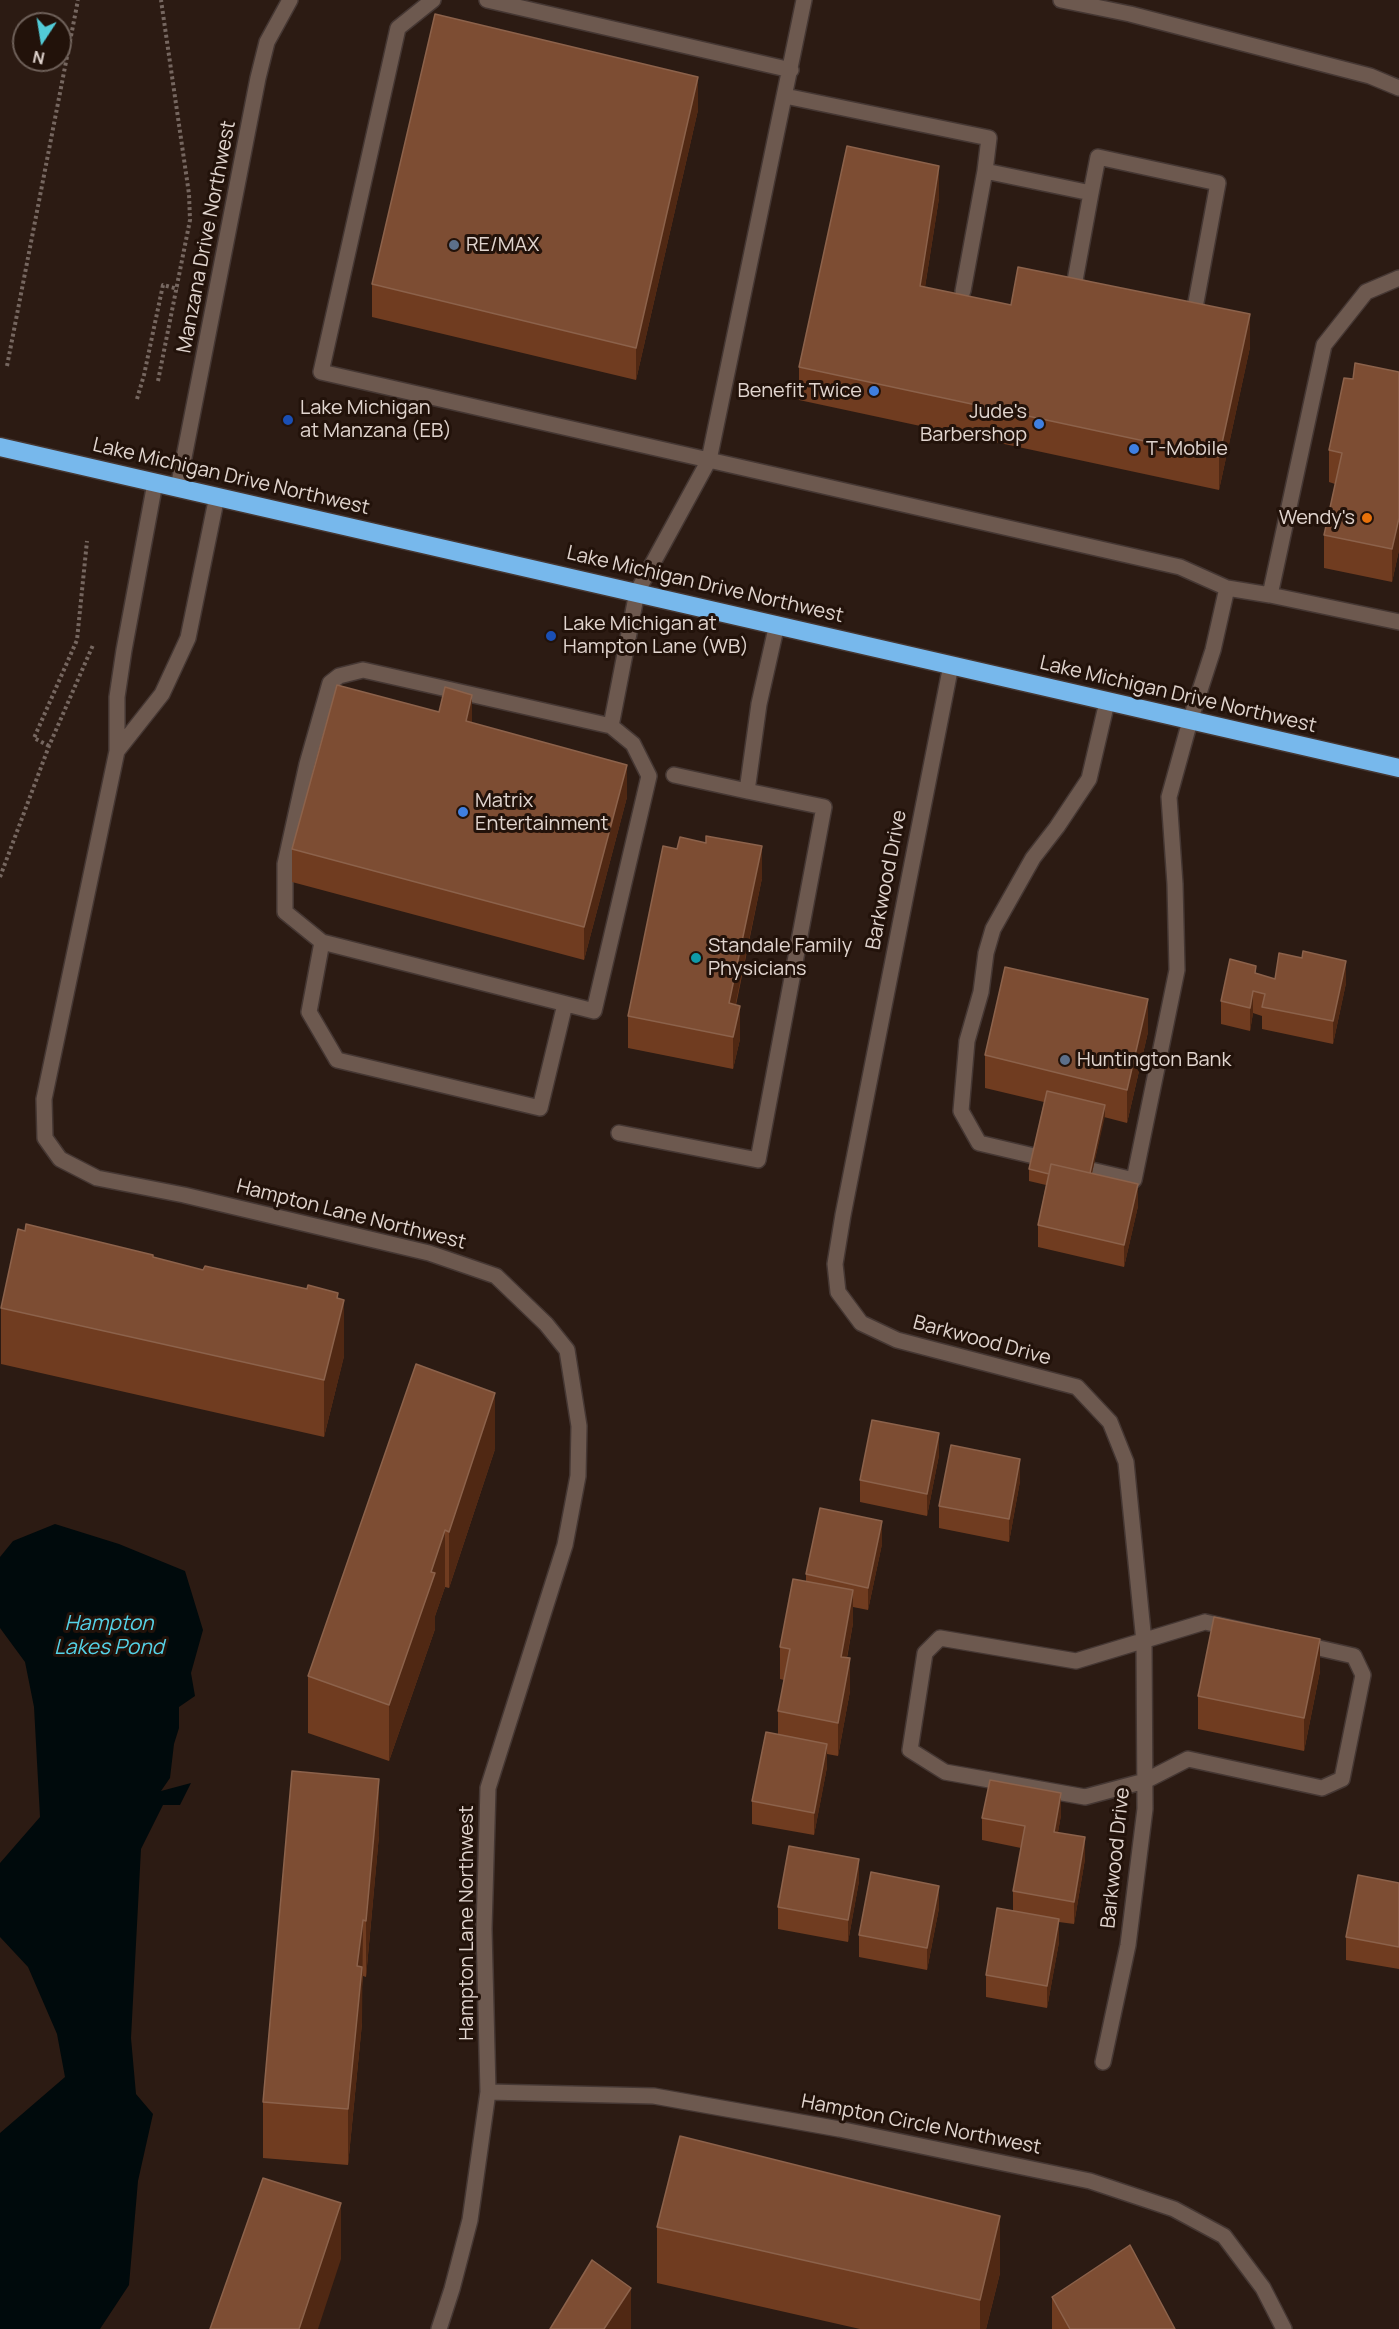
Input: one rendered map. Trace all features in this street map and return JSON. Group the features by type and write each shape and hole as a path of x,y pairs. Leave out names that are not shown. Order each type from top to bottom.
{"highway":[{"name":"Lake Michigan Drive Northwest","path":"0,447 1399,768"}],"street":[{"name":"Manzana Drive Northwest","path":"178,488 258,78 267,42 290,0"},
{"path":"433,0 398,28 321,372 1180,567 1227,588 1399,622"},
{"path":"487,0 790,70"},
{"path":"611,726 637,592 709,460 804,0"},
{"path":"1061,0 1131,7 1370,76 1399,88"},
{"path":"785,96 989,138 963,291"},
{"path":"1096,291 1074,286 1098,157 1218,183 1194,313 1172,308"},
{"path":"985,171 1091,193"},
{"path":"1270,596 1324,345 1366,292 1399,278"},
{"name":"Hampton Lane Northwest","path":"155,483 117,697 117,751 44,1099 45,1138 60,1159 97,1178 184,1195 417,1250 496,1276 546,1324 567,1350 579,1426 578,1476 565,1545 488,1788 483,1929 488,2092 470,2220 439,2329"},
{"name":"Hampton Lane Northwest","path":"117,751 162,694 188,638 217,496"},
{"path":"1107,702 1089,779 1033,858 993,929 986,952 981,992 967,1041 961,1111 979,1143 1134,1180 1177,970 1175,884 1169,797 1213,650 1227,588"},
{"path":"747,790 759,704 777,624"},
{"name":"Barkwood Drive","path":"951,665 843,1215 835,1264 838,1292 861,1323 897,1340 1077,1387 1110,1422 1126,1462 1144,1642 1145,1809 1128,1945 1103,2062"},
{"path":"363,670 611,726 633,744 649,776 594,1011 322,942 285,912 285,864 307,764 330,683 339,676 363,670"},
{"path":"619,1133 758,1160 824,807 674,775"},
{"path":"322,942 309,1012 337,1060 540,1108 565,1004"},
{"path":"1205,1623 1354,1656 1363,1675 1342,1779 1322,1788 1188,1759 1145,1781 1085,1797 945,1772 910,1750 925,1653 940,1638 1076,1661 1144,1642 1205,1623"},
{"name":"Hampton Circle Northwest","path":"488,2092 654,2096 839,2129 1090,2181 1174,2209 1224,2236 1263,2288 1284,2329"}],"path":[{"path":"7,366 78,0"},
{"path":"158,381 190,220 189,194 161,0"},
{"path":"137,399 163,285 178,289"},
{"path":"49,746 34,738 77,640 87,541"},
{"path":"0,877 49,746 93,645"}],"water":[{"name":"Hampton Lakes Pond","path":"55,1524 119,1544 185,1571 203,1630 191,1673 195,1696 179,1707 179,1728 174,1744 170,1778 161,1791 191,1783 180,1805 163,1805 141,1849 131,2038 136,2094 153,2114 138,2181 129,2285 100,2329 0,2329 0,2133 65,2077 57,2034 28,1967 0,1937 0,1863 40,1817 34,1707 25,1662 0,1628 0,1557 13,1541"}],"building":[{"path":"435,14 698,77 636,348 372,284"},
{"path":"847,146 939,166 920,286 1011,305 1018,267 1250,314 1219,457 799,367"},
{"name":"Wendy's","path":"1355,363 1399,372 1399,518 1392,549 1324,535 1342,453 1329,450 1344,378 1353,379"},
{"path":"337,685 439,712 445,687 472,695 466,721 627,765 584,927 292,849"},
{"name":"Standale Family Physicians","path":"706,836 762,846 729,1003 740,1006 733,1037 628,1016 663,846 677,849 680,837 706,843"},
{"path":"1303,951 1346,961 1333,1021 1262,1007 1265,994 1253,991 1250,1008 1221,1001 1230,959 1256,966 1255,973 1275,979 1279,953 1302,958"},
{"path":"1005,967 1148,999 1127,1090 985,1055"},
{"path":"1047,1091 1105,1105 1090,1173 1051,1164 1049,1174 1029,1169"},
{"path":"1051,1164 1138,1184 1124,1245 1038,1225"},
{"path":"26,1224 153,1255 153,1257 203,1270 205,1266 307,1289 308,1285 338,1293 337,1298 344,1300 324,1380 1,1308 18,1229 25,1231"},
{"path":"416,1364 495,1393 449,1532 445,1530 431,1572 435,1573 389,1705 308,1676"},
{"path":"872,1420 939,1433 927,1494 860,1480"},
{"path":"951,1445 1020,1459 1009,1519 939,1506"},
{"path":"820,1508 882,1521 868,1588 806,1574"},
{"path":"793,1579 853,1590 841,1657 850,1658 838,1723 778,1711 790,1649 780,1647"},
{"path":"1214,1617 1320,1639 1304,1718 1198,1696"},
{"path":"766,1732 827,1744 814,1813 752,1801"},
{"path":"292,1771 379,1779 366,1921 363,1920 357,1966 362,1967 348,2109 263,2102"},
{"path":"990,1780 1061,1793 1054,1832 1085,1837 1074,1902 1013,1891 1025,1826 982,1818"},
{"path":"789,1846 859,1859 848,1920 778,1907"},
{"path":"871,1872 939,1886 927,1948 859,1935"},
{"path":"1358,1875 1399,1883 1399,1947 1346,1937"},
{"path":"997,1908 1059,1919 1047,1986 986,1975"},
{"path":"680,2136 1000,2216 980,2300 657,2227"},
{"path":"263,2178 341,2203 299,2329 210,2329"},
{"path":"1130,2245 1175,2329 1070,2329 1052,2297"},
{"path":"592,2260 631,2288 604,2329 550,2329"}],"place":[{"name":"RE/MAX","path":"454,245"},
{"name":"Benefit Twice","path":"874,391"},
{"name":"Lake Michigan at Manzana (EB)","path":"288,420"},
{"name":"Jude's Barbershop","path":"1039,424"},
{"name":"T-Mobile","path":"1134,449"},
{"name":"Wendy's","path":"1367,518"},
{"name":"Lake Michigan at Hampton Lane (WB)","path":"551,636"},
{"name":"Matrix Entertainment","path":"463,812"},
{"name":"Standale Family Physicians","path":"696,958"},
{"name":"Huntington Bank","path":"1065,1060"}]}
